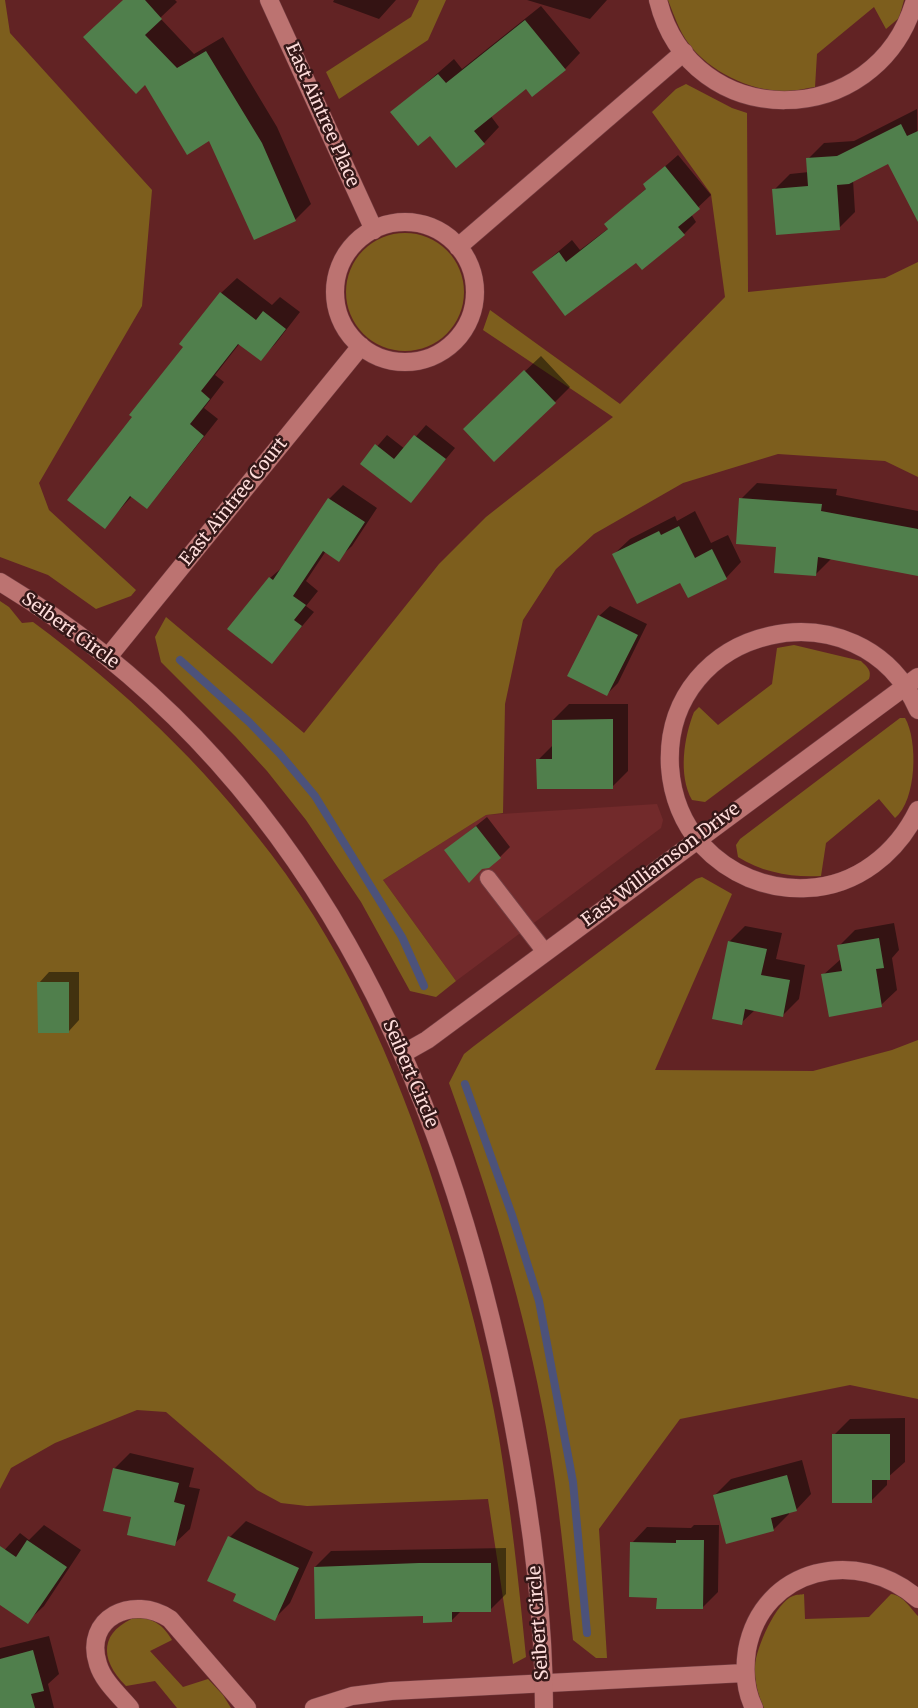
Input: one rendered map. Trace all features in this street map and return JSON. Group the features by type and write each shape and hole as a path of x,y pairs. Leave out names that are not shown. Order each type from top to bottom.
{"street":[{"name":"East Aintree Place","path":"269,0 374,230"},
{"path":"658,0 669,30 684,52 704,72 740,92 781,100 822,96 848,86 881,61 902,33 915,0"},
{"path":"458,247 684,52"},
{"path":"414,223 434,229 458,247 472,273 475,292 472,312 458,337 435,355 407,362 387,359 361,346 348,331 339,314 336,284 345,256 358,241 374,230 394,224 414,223"},
{"name":"East Aintree Court","path":"108,657 361,346"},
{"name":"Seibert Circle","path":"0,582 46,610 108,657 161,704 218,762 277,835 328,908 404,1053 468,1231 505,1380 531,1531 544,1708"},
{"path":"918,710 911,681 894,672 867,650 844,639 819,632 769,635 737,647 709,667 688,694 674,726 671,742 674,793 687,824 697,839 723,864 755,881 791,888 808,888 844,880 876,863 902,838 918,810"},
{"name":"East Williamson Drive","path":"404,1053 427,1040 911,681"},
{"path":"754,1708 745,1673 748,1643 761,1615 781,1592 807,1576 836,1569 867,1571 895,1581 918,1599"},
{"path":"130,1708 103,1677 95,1646 103,1625 112,1616 129,1608 142,1607 154,1609 170,1619 247,1708"},
{"path":"314,1708 370,1693 745,1673"}],"lane":[{"path":"488,878 545,952"}],"shaded area":[{"path":"0,0 5,0 10,33 152,190 142,306 39,483 49,510 136,590 131,596 96,609 48,575 0,557"},
{"path":"419,0 446,0 428,40 339,99 326,72 411,17"},
{"path":"668,0 904,0 899,18 886,29 874,7 817,54 815,87 775,91 733,79 708,63 685,39"},
{"path":"686,84 747,113 748,292 885,278 918,262 918,477 885,461 778,454 683,483 594,534 556,569 523,620 505,704 503,813 486,815 383,880 456,981 436,997 410,991 361,902 306,820 236,737 161,662 155,637 166,617 304,733 439,564 486,517 613,417 483,330 490,310 620,404 725,297 711,194 652,112 676,89"},
{"path":"405,233 428,238 447,250 459,269 464,292 459,315 447,334 428,346 405,351 382,346 363,334 351,315 346,292 351,269 363,250 382,238"},
{"path":"0,601 9,607 22,623 33,622 99,674 160,729 217,788 271,854 300,895 327,937 373,1026 428,1165 460,1268 488,1381 507,1493 526,1657 513,1664 488,1499 307,1506 281,1503 257,1490 166,1412 137,1410 55,1443 11,1468 0,1489"},
{"path":"794,645 861,661 869,671 869,679 705,802 692,800 685,779 684,756 694,712 699,707 718,725 772,684 777,648"},
{"path":"900,718 905,718 912,740 913,770 908,798 895,818 879,799 826,843 821,876 778,873 757,867 738,857 736,845 740,839"},
{"path":"657,804 663,820 661,828 456,981 383,880 486,815"},
{"path":"702,877 732,894 655,1070 813,1071 892,1050 918,1040 918,1399 850,1385 680,1419 599,1529 607,1658 596,1658 573,1640 555,1480 528,1340 505,1254 449,1083 464,1054"},
{"path":"804,1594 805,1619 869,1617 891,1594 906,1602 918,1616 918,1708 764,1708 755,1677 759,1648 780,1607 793,1596"},
{"path":"138,1616 158,1624 172,1640 150,1651 183,1687 208,1679 231,1708 177,1708 155,1681 126,1686 111,1665 107,1646 116,1629"}],"building":[{"path":"123,0 145,0 162,19 145,35 177,68 206,51 262,143 296,221 254,240 209,141 187,155 145,85 136,94 83,37"},
{"path":"525,20 566,70 532,97 526,89 474,131 485,144 456,168 430,136 418,146 390,112 438,74 446,83"},
{"path":"901,124 907,136 918,131 918,222 888,164 849,184 837,185 840,230 776,235 772,189 808,186 806,158 837,156"},
{"path":"665,166 700,209 678,227 685,235 642,270 636,263 565,316 532,272 559,252 566,262 608,229 604,224 646,189 643,184"},
{"path":"220,292 256,320 263,311 286,329 261,361 238,344 201,391 210,399 190,424 204,436 147,509 130,496 105,529 67,500 132,417 129,415 183,347 179,344"},
{"path":"524,370 556,403 494,462 463,429"},
{"path":"414,435 446,459 411,503 360,464 375,444 394,459"},
{"path":"328,498 365,522 339,562 323,551 293,596 306,605 294,620 302,626 272,664 227,629 269,577 273,580"},
{"path":"739,498 822,504 821,511 918,529 918,576 818,557 816,576 774,573 776,547 736,544"},
{"path":"679,526 695,558 712,549 727,579 688,598 680,583 637,604 612,554 659,531 661,535"},
{"path":"598,615 638,635 607,696 567,676"},
{"path":"613,719 613,789 537,789 536,759 552,759 552,720"},
{"path":"476,826 501,858 489,868 482,869 469,883 444,850"},
{"path":"879,938 884,968 876,969 882,1007 829,1017 821,974 842,971 837,945"},
{"path":"728,941 767,949 761,975 790,980 783,1017 745,1009 742,1025 712,1019"},
{"path":"37,982 69,982 69,1033 38,1033"},
{"path":"832,1434 890,1434 890,1480 872,1480 872,1503 832,1503"},
{"path":"113,1468 179,1483 174,1502 185,1505 175,1546 127,1535 131,1517 103,1511"},
{"path":"787,1475 797,1511 771,1518 774,1531 726,1544 713,1495"},
{"path":"228,1536 299,1568 275,1621 233,1601 236,1594 207,1581"},
{"path":"27,1540 67,1567 28,1624 0,1605 0,1546 16,1557"},
{"path":"676,1540 704,1540 703,1609 656,1609 657,1598 629,1597 630,1542 676,1543"},
{"path":"491,1563 491,1612 452,1612 452,1622 423,1623 423,1616 315,1619 314,1567"},
{"path":"33,1650 44,1691 31,1694 35,1708 0,1708 0,1659"}],"waterway":[{"path":"180,660 249,722 315,796 402,937 424,986"},
{"path":"465,1084 512,1215 539,1301 573,1482 587,1633"}]}
